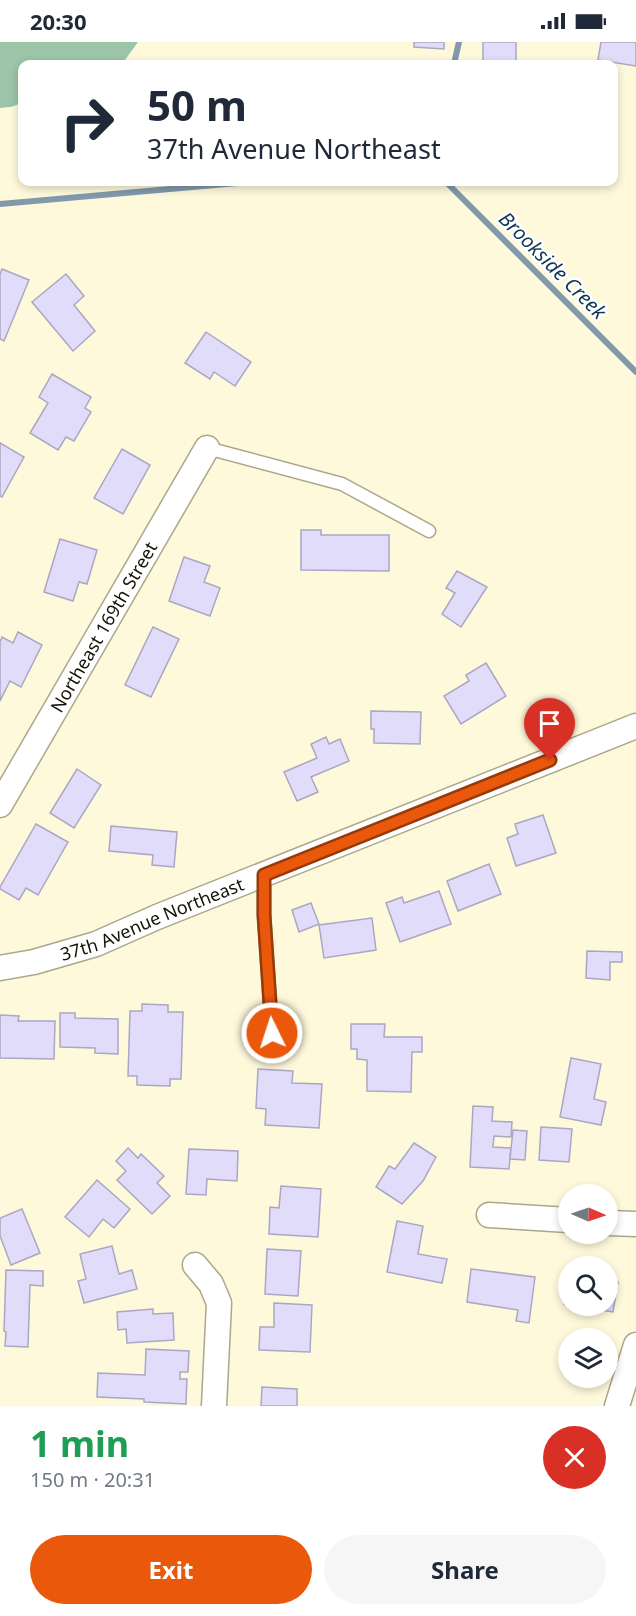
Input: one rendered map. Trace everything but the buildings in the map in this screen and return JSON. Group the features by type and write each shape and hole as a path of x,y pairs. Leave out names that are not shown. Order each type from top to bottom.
{"street":[{"name":"Northeast 169th Street","path":"0,805 207,448"},
{"name":"37th Avenue Northeast","path":"0,968 34,962 96,944 636,726"},
{"path":"489,1215 558,1219"},
{"path":"618,1223 636,1224"},
{"path":"195,1265 211,1284 219,1303 214,1406"},
{"path":"617,1406 636,1345"}],"lane":[{"path":"207,448 342,484 429,531"},
{"path":"264,875 264,915 272,1033"}],"green space":[{"path":"0,42 138,42 125,60 18,60 18,104 0,108"}],"waterway":[{"name":"Brookside Creek","path":"455,60 459,42"},
{"path":"0,204 204,186"},
{"name":"Brookside Creek","path":"450,186 636,372"}],"route":[{"path":"272,1033 264,915 264,875 550,760"}]}
